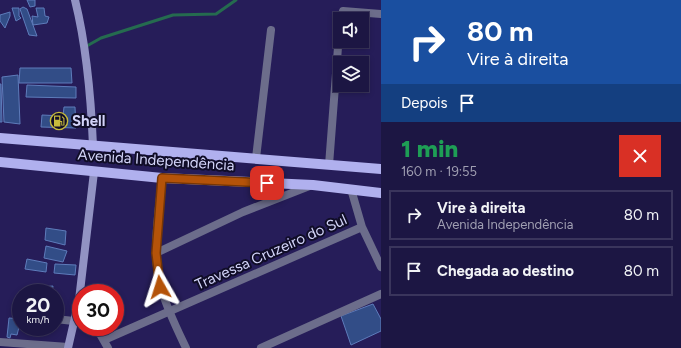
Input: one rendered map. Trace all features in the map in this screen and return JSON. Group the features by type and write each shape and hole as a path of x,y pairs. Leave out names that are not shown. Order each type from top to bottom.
{"main road":[{"name":"Avenida Independência","path":"0,138 381,169"},
{"name":"Avenida Independência","path":"0,162 162,178 313,185 381,193"}],"street":[{"path":"75,0 82,27 89,85 93,146"},
{"path":"343,12 356,12"},
{"path":"369,13 381,14"},
{"path":"256,158 271,30"},
{"path":"329,165 338,48"},
{"path":"82,284 94,172"},
{"path":"162,178 156,253 160,287 169,313 186,348"},
{"path":"156,253 243,212 313,185"},
{"path":"351,189 362,227 381,267"},
{"name":"Travessa Cruzeiro do Sul","path":"104,340 169,313 362,227"},
{"path":"261,348 381,294"},
{"path":"0,342 68,347 72,330"},
{"path":"102,336 108,348"}],"building":[{"path":"27,0 35,0 35,6 30,7"},
{"path":"23,7 27,9 37,36 29,35 20,9"},
{"path":"12,8 19,8 19,16 21,18 16,21"},
{"path":"36,8 44,8 45,16 49,17 47,23 33,25 32,16 38,17"},
{"path":"10,12 5,28 0,21 0,15"},
{"path":"20,68 71,68 72,83 19,83"},
{"path":"18,75 20,124 4,122 2,77"},
{"path":"1,84 2,122 0,122"},
{"path":"27,85 76,87 76,98 26,97"},
{"name":"Shell","path":"64,107 75,107 76,128 41,127 42,115 63,116"},
{"path":"46,228 66,231 65,245 45,240"},
{"path":"46,246 67,251 63,262 44,258"},
{"path":"27,259 47,263 46,272 25,269"},
{"path":"55,264 76,265 75,275 54,273"},
{"path":"373,304 381,319 381,331 351,345 341,316"},
{"path":"9,318 12,318 12,334 10,338 7,337"}],"waterway":[{"path":"85,47 101,38 173,15 216,14 236,0"}],"place":[{"name":"Shell","path":"59,121"}],"route":[{"path":"160,287 156,253 162,178 267,183"}]}
